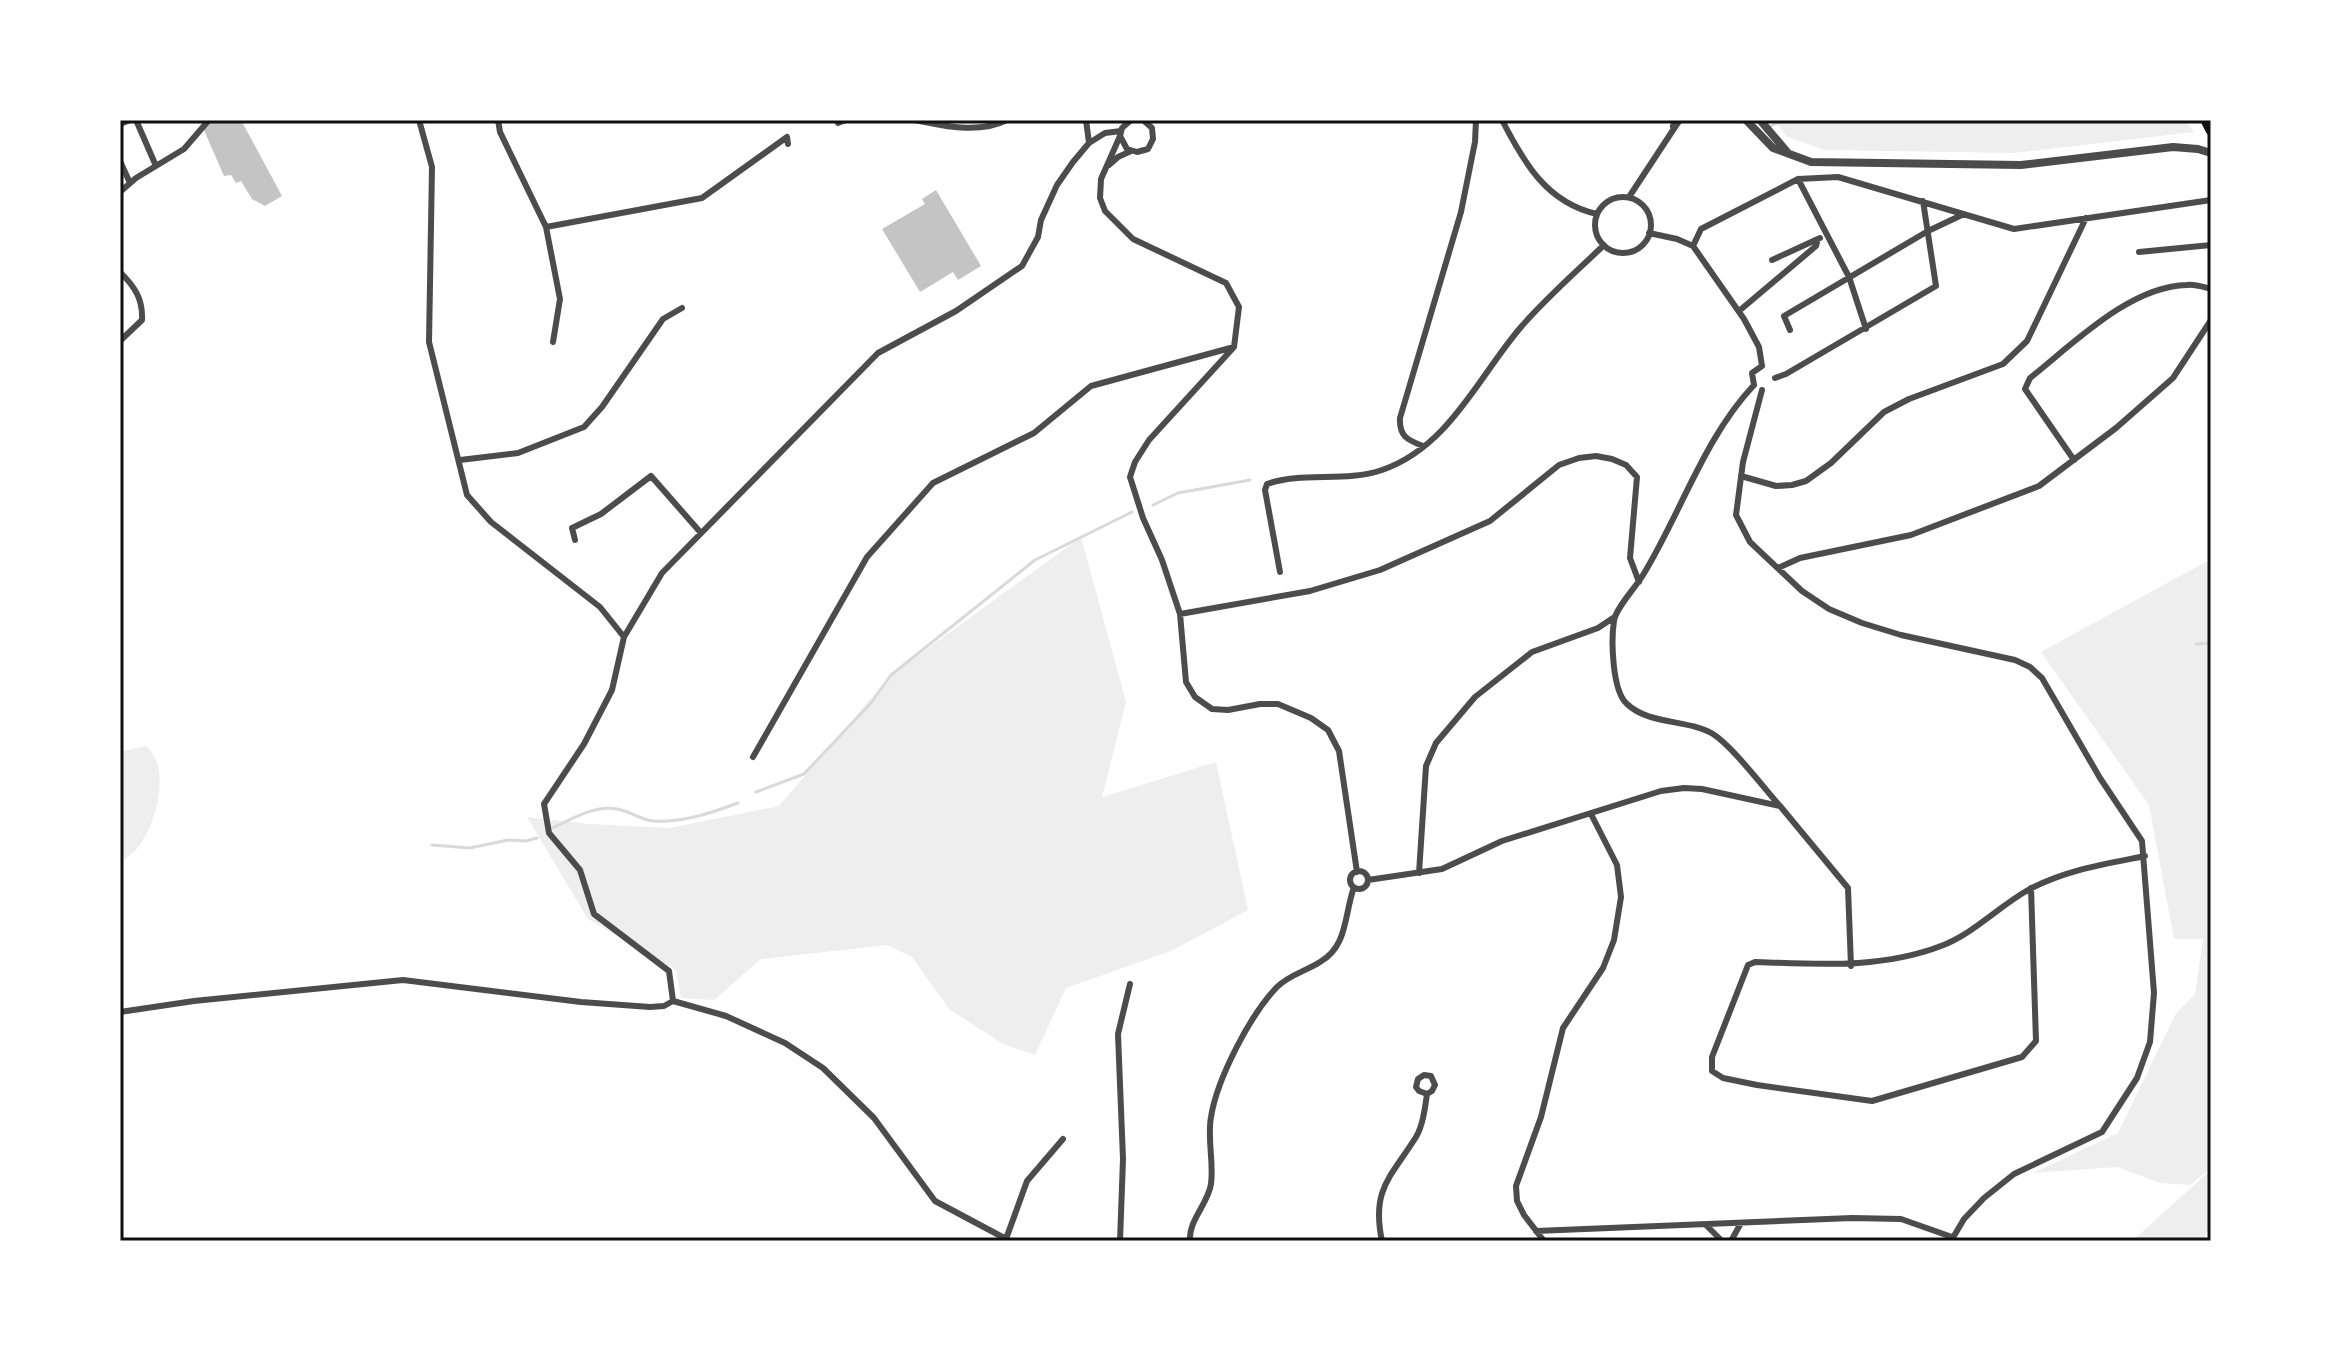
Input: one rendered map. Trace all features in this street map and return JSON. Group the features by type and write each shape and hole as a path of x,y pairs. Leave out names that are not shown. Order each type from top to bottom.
{"highway":[{"path":"2206,120 2211,130"}],"street":[{"path":"120,124 130,120"},
{"path":"136,120 156,166"},
{"path":"120,192 184,149 209,120"},
{"path":"419,120 432,167 429,342 467,495 491,522 600,607 624,637"},
{"path":"498,120 500,132 546,227 560,299 553,342"},
{"path":"838,123 846,120"},
{"path":"915,120 950,127 998,124 1007,120"},
{"path":"1086,120 1089,143"},
{"path":"1423,446 1407,440 1402,434 1400,418 1461,212 1475,142 1476,120"},
{"path":"1502,120 1538,181 1573,207 1597,214"},
{"path":"1746,120 1773,148 1811,162 1823,163 2021,165 2173,147 2211,153"},
{"path":"1758,120 1791,155"},
{"path":"1127,121 1101,179 1100,198 1105,211 1117,226 1148,247 1226,283 1239,307 1234,347 1149,440 1135,462 1130,477 1180,614 1186,682 1203,705 1212,709 1278,704 1311,718 1328,730 1339,751 1357,872"},
{"path":"1106,167 1118,157 1131,151 1142,152 1151,144 1154,133 1147,121"},
{"path":"1629,197 1678,122"},
{"path":"673,1001 669,971 594,914 580,870 549,833 544,804 584,744 612,690 624,637 662,573 878,353 956,311 1022,266 1038,237 1041,220 1057,185 1089,143 1101,136 1120,134"},
{"path":"1120,134 1123,145 1131,151"},
{"path":"1101,136 1112,152"},
{"path":"546,227 702,198 787,137 788,144"},
{"path":"120,161 130,183"},
{"path":"1693,246 1701,229 1798,179 1838,177 2014,229 2211,200"},
{"path":"1798,179 1849,277 1866,329"},
{"path":"1629,197 1647,211 1649,233 1644,243 1629,252 1620,252 1604,245 1596,231 1597,214 1610,200 1629,197"},
{"path":"1762,390 1771,386 1775,378 1866,329 1936,286 1923,201"},
{"path":"1790,330 1784,316 1928,231 1964,214"},
{"path":"1741,476 1776,486 1806,481 1831,463 1884,412 1909,399 2003,364 2027,341 2086,218"},
{"path":"1649,233 1693,246 1739,311 1759,347 1762,366"},
{"path":"1772,260 1827,235"},
{"path":"1739,311 1816,246 1818,239"},
{"path":"1280,572 1265,490 1267,484 1282,479 1333,478 1380,471 1407,458 1472,396 1523,325 1604,245"},
{"path":"2139,252 2211,245"},
{"path":"1785,254 1789,269"},
{"path":"120,272 132,284 142,303 142,320 120,341"},
{"path":"2074,460 2025,389 2030,378 2134,298 2189,284 2211,289"},
{"path":"460,460 518,453 584,427 602,407 663,319 682,308"},
{"path":"1778,568 1800,558 1911,535 2039,486 2116,428 2173,378 2211,320"},
{"path":"753,757 867,557 933,483 1034,433 1091,386 1234,347"},
{"path":"1762,366 1752,373 1754,385 1762,390"},
{"path":"1762,366 1771,369 1775,378"},
{"path":"1419,873 1426,766 1436,743 1475,697 1522,659 1559,640 1598,628 1613,618 1660,548 1722,427 1738,401 1754,385"},
{"path":"1536,1231 1852,1218 1901,1219 1952,1239 1964,1219 1984,1198 2014,1174 2102,1132 2137,1078 2150,1042 2153,965 2142,841 2092,765 2042,678 2030,667 2015,660 1901,635 1829,609 1802,591 1750,542 1736,515 1741,476 1762,390"},
{"path":"1180,614 1310,591 1380,570 1490,521 1559,465 1596,456 1626,465 1637,477 1630,558 1639,582"},
{"path":"575,540 572,528 601,514 651,476 701,533"},
{"path":"1613,618 1616,687 1626,704 1644,714 1714,735 1780,806 1848,888 1851,966"},
{"path":"1368,880 1442,869 1502,841 1661,791 1684,788 1743,796 1780,806"},
{"path":"1544,1241 1519,1206 1516,1186 1541,1117 1563,1028 1603,968 1617,926 1621,897 1617,865 1591,814"},
{"path":"2031,888 2036,1041 2022,1057 1872,1101 1757,1085 1723,1078 1712,1071 1712,1057 1748,965 1755,962 1851,966 1910,955 1942,946 2031,888 2073,870 2145,856"},
{"path":"1190,1241 1190,1231 1209,1193 1211,1182 1210,1118 1231,1063 1250,1027 1279,985 1321,961 1338,945 1354,887 1351,877 1357,872 1364,873 1368,880"},
{"path":"1354,887 1364,887 1368,880"},
{"path":"120,1012 194,1001 403,980 581,1002 650,1007 664,1006 673,1001 726,1016 785,1043 823,1068 874,1118 935,1201 1008,1240 1027,1181 1063,1139"},
{"path":"1120,1241 1123,1159 1118,1034 1130,984"},
{"path":"1382,1241 1378,1217 1381,1193 1395,1165 1418,1134 1427,1094"},
{"path":"1731,1241 1741,1223"},
{"path":"1706,1225 1722,1241"}],"shaded area":[{"path":"1775,120 2186,120 2194,132 2014,153 1824,150 1786,136"},
{"path":"1081,537 1126,702 1102,797 1216,762 1248,910 1171,951 1066,988 1035,1055 1003,1044 949,1009 912,957 887,945 761,959 714,1000 681,998 676,970 588,919 527,817 670,828 779,806 891,675"},
{"path":"2211,559 2211,1168 2190,1185 2160,1183 2117,1167 2033,1173 2118,1133 2175,1015 2195,994 2203,939 2174,939 2149,805 2041,652"},
{"path":"146,746 158,766 157,805 141,844 120,862 120,752"},
{"path":"2211,1170 2211,1223 2203,1241 2132,1241"}],"building":[{"path":"211,120 241,120 282,196 265,206 252,199 241,181 236,183 231,175 224,176 203,128"},
{"path":"936,190 981,266 958,280 953,272 920,292 882,229 925,204 922,199"}],"waterway":[{"path":"1771,126 1783,120"},
{"path":"1153,505 1178,493 1250,480"},
{"path":"756,792 804,774 871,703 891,675 1035,560 1132,512"},
{"path":"2196,644 2211,643"},
{"path":"552,828 600,809 617,809 649,820 664,821 696,816 738,803"},
{"path":"432,845 470,848 537,838"}]}
